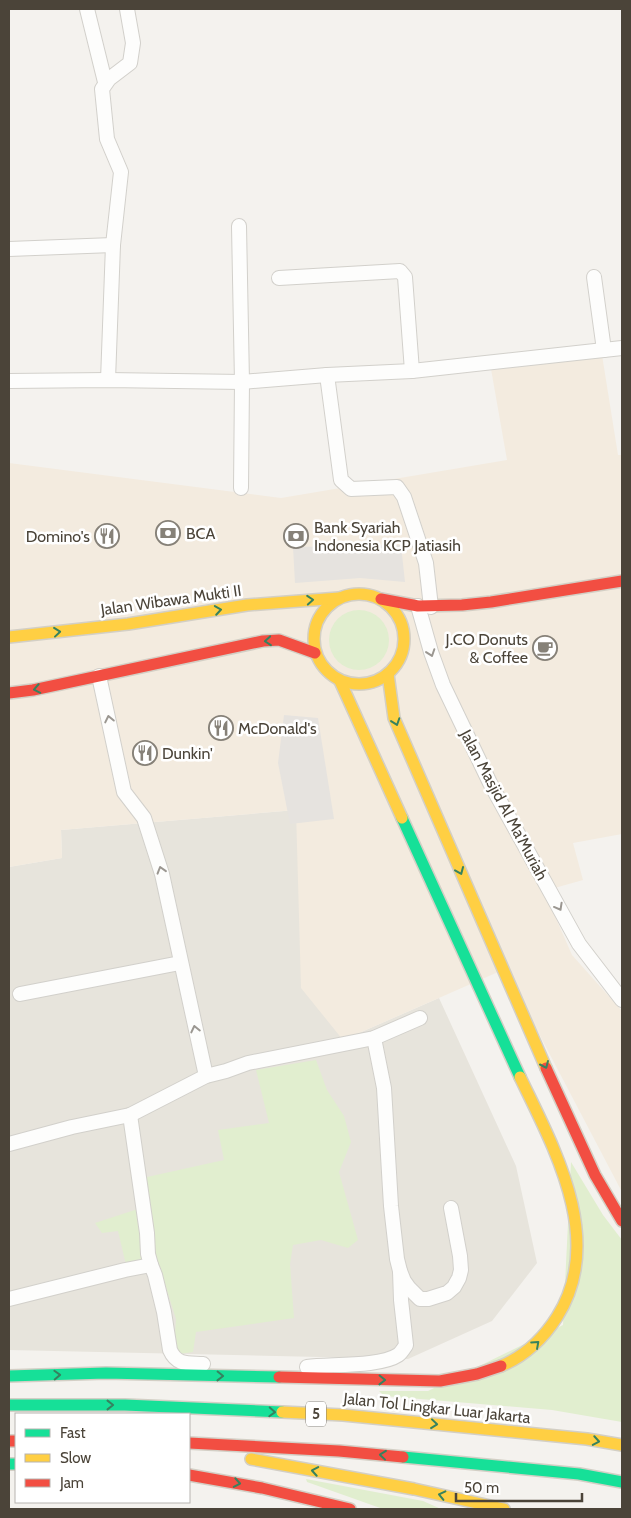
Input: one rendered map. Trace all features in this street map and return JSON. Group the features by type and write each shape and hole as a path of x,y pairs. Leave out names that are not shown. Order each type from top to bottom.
{"main road":[{"path":"424,606 404,646 398,663 388,674 373,682 356,685 340,681 325,669 315,652 313,636 317,621 326,607 339,598 359,593 380,599 424,606 491,602 622,581"},
{"name":"Jalan Wibawa Mukti II","path":"9,637 136,623 247,606 339,598"},
{"path":"380,599 394,611 402,627 404,646"},
{"path":"9,693 100,676 263,641 279,640 315,652"},
{"path":"388,674 394,718 566,1112 595,1175 622,1221"},
{"path":"9,1376 106,1373 440,1381 469,1377 512,1362 541,1340 553,1324 571,1288 575,1271 576,1240 571,1201 559,1160 340,681"},
{"name":"Jalan Tol Lingkar Luar Jakarta","path":"9,1404 125,1405 343,1415 587,1439 622,1445"},
{"name":"5","path":"190,1443 339,1451 578,1474 622,1482"},
{"path":"190,1448 414,1489 504,1509"},
{"path":"190,1475 262,1488 350,1509"}],"street":[{"path":"87,9 105,82 102,94 108,139 121,172 113,245 108,380"},
{"path":"105,82 130,62 133,43 127,9"},
{"path":"239,226 242,382 241,488"},
{"path":"9,248 113,245"},
{"path":"278,278 400,271 405,277 412,371"},
{"path":"594,277 604,350"},
{"path":"9,382 108,380 242,382 412,371 622,348"},
{"name":"Jalan Masjid Al Ma'Muriah","path":"327,376 341,480 351,489 397,487 404,497 426,563 424,606 431,652 443,685 490,783 579,944 620,993"},
{"path":"100,676 124,792 144,818 162,874 206,1076"},
{"path":"20,994 180,963"},
{"path":"9,1144 72,1127 130,1115 206,1076 226,1071 248,1062 374,1038 420,1018"},
{"path":"130,1115 147,1233 148,1254 162,1305 170,1350 174,1358 178,1361 190,1363 257,1364 301,1368 387,1360 399,1354 406,1345 400,1271 391,1206 384,1088 374,1038"},
{"path":"400,1271 409,1288 420,1299 442,1296 454,1288 461,1270 451,1208"},
{"path":"9,1299 151,1265"}],"shaded area":[{"path":"602,355 618,455 622,455 622,834 573,843 583,880 544,891 572,955 622,1011 622,1192 505,969 343,1040 301,988 296,810 61,830 62,858 9,867 9,463 281,498 507,460 491,369"},
{"path":"401,545 405,582 360,578 295,583 293,547"},
{"path":"284,715 318,718 334,819 290,824 278,763"},
{"path":"296,810 343,1040 439,998 516,1166 537,1263 492,1321 408,1359 9,1350 9,867 62,858 61,830"}],"green space":[{"path":"359,610 376,615 384,623 389,640 384,657 376,665 359,670 342,665 334,657 329,640 334,623 342,615"},
{"path":"316,1060 327,1090 344,1116 351,1142 339,1172 358,1240 348,1248 321,1240 293,1245 290,1264 294,1318 196,1332 193,1352 164,1356 165,1338 175,1334 176,1319 156,1256 126,1265 118,1231 102,1233 95,1223 144,1207 138,1179 224,1160 218,1130 269,1123 256,1070"},
{"path":"571,1162 603,1215 622,1240 622,1422 552,1410 384,1396 379,1391 428,1391 563,1325"},
{"path":"306,1479 423,1501 441,1509 383,1509 307,1482"}],"traffic: fast":[{"path":"402,818 520,1077"},
{"path":"9,1376 106,1373 279,1377"},
{"path":"9,1405 125,1405 282,1412"},
{"path":"403,1457 579,1474 622,1482"},
{"path":"9,1464 15,1464"}],"traffic: slow":[{"path":"359,594 376,597 391,607 401,622 404,639 401,656 391,671 376,681 359,684 342,681 327,671 317,656 314,639 317,622 327,607 342,597 359,594"},
{"path":"9,637 128,624 247,605 339,598"},
{"path":"388,674 394,718 546,1068"},
{"path":"340,681 402,818"},
{"path":"501,1366 526,1352 552,1325 571,1287 577,1257 576,1226 570,1195 560,1164 520,1077"},
{"path":"282,1412 343,1415 587,1439 622,1445"},
{"path":"251,1459 414,1489 504,1509"}],"traffic: jam":[{"path":"381,599 418,606 462,605 622,581"},
{"path":"9,693 33,690 263,641 279,640 315,653"},
{"path":"546,1068 595,1175 622,1221"},
{"path":"279,1377 440,1381 477,1374 501,1366"},
{"path":"9,1441 15,1441"},
{"path":"190,1443 339,1451 403,1457"},
{"path":"190,1475 262,1488 350,1509"}],"place":[{"name":"BCA","path":"168,533"},
{"name":"Domino's","path":"107,536"},
{"name":"Bank Syariah Indonesia KCP Jatiasih","path":"296,536"},
{"name":"J.CO Donuts & Coffee","path":"545,648"},
{"name":"McDonald's","path":"221,728"},
{"name":"Dunkin'","path":"145,753"}]}
